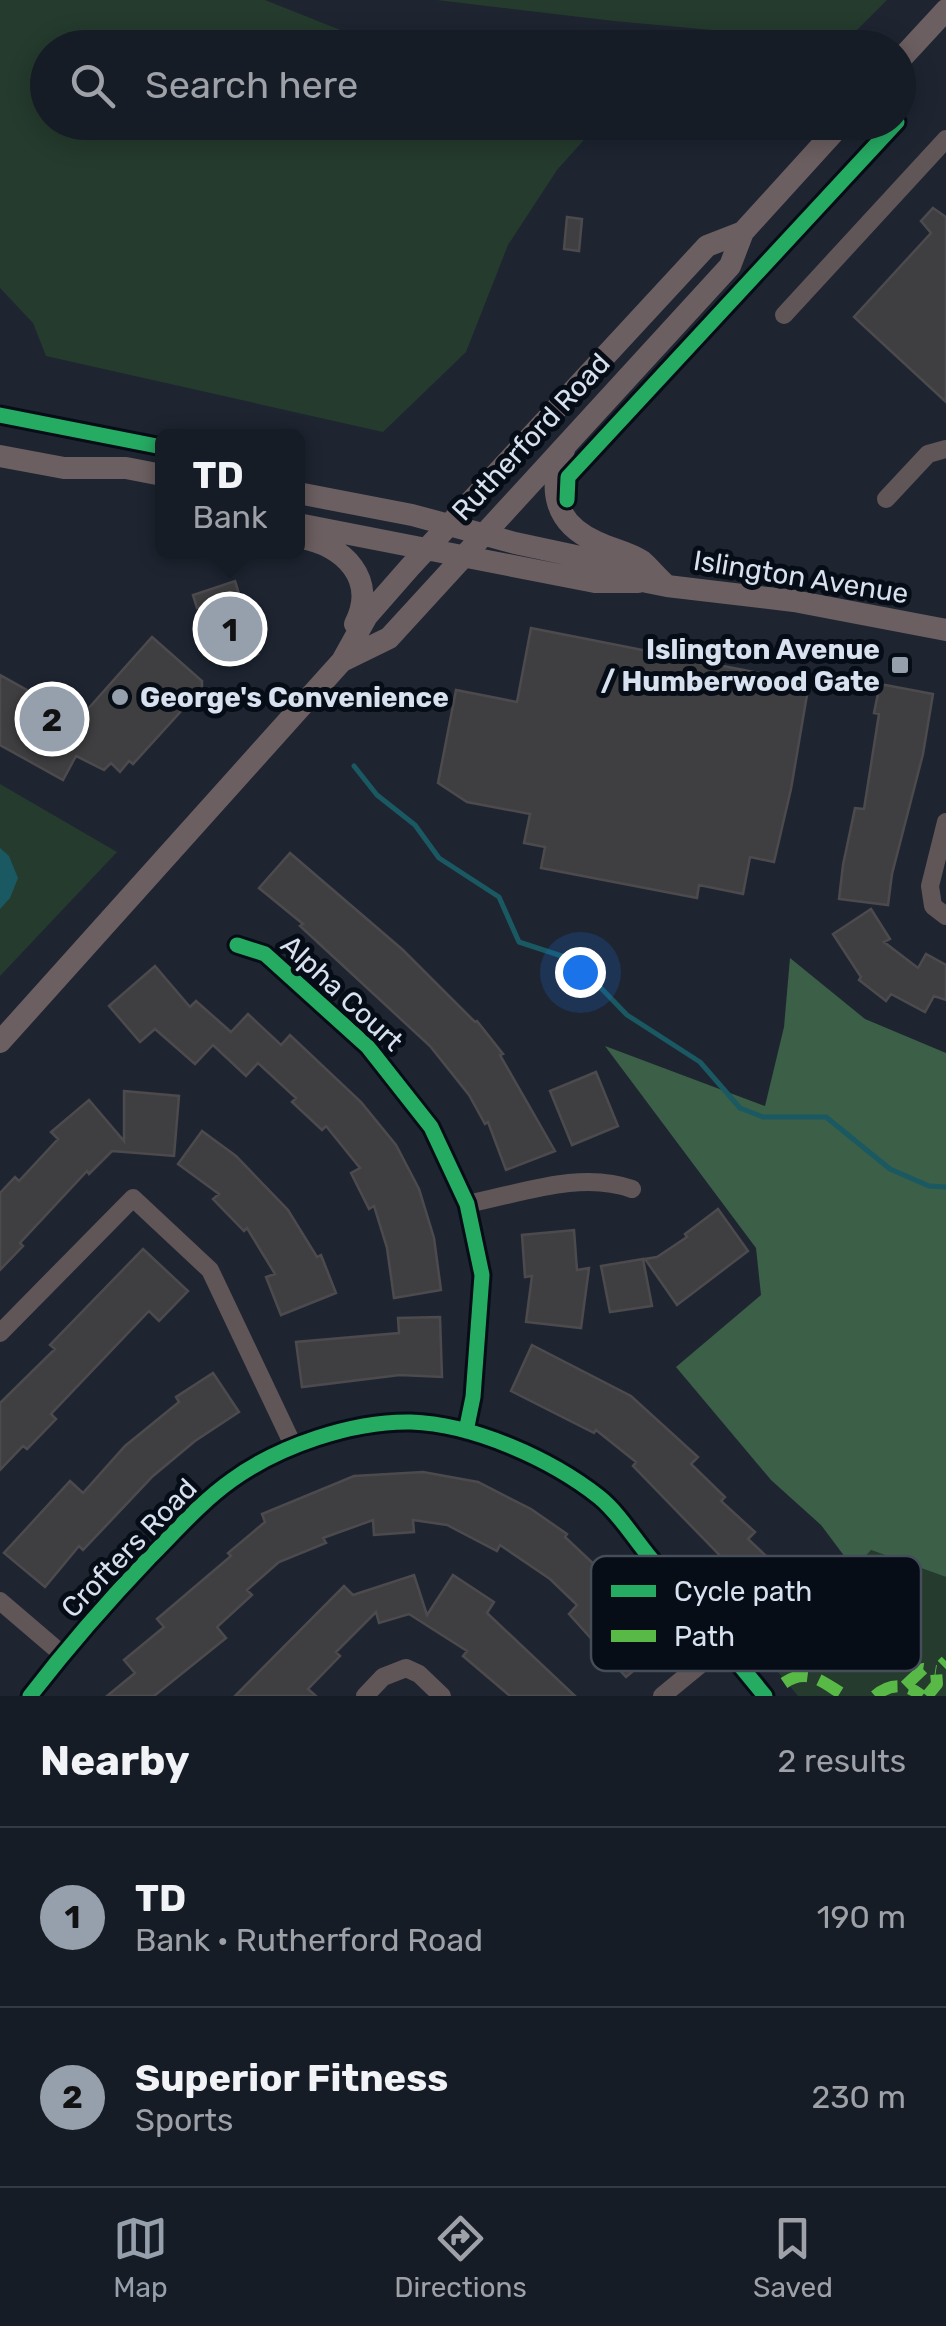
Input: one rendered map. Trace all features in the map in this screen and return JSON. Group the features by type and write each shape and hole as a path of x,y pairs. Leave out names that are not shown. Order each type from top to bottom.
{"main road":[{"path":"916,44 944,17"},
{"name":"Rutherford Road","path":"342,661 389,638 730,266 743,232 827,140"},
{"name":"Rutherford Road","path":"0,1042 342,661 367,616 448,525 707,246 743,232"},
{"path":"568,441 554,480 555,496 563,514 592,540 640,560 657,584"},
{"path":"0,456 64,468 126,468 155,474"},
{"name":"Islington Avenue","path":"305,494 599,560 657,584"},
{"name":"Islington Avenue","path":"305,525 595,582 657,584 794,601 946,630"},
{"path":"305,540 328,545 348,558 360,577 363,595 358,618 320,685"}],"street":[{"path":"784,315 946,139"},
{"path":"886,499 928,454 946,449"},
{"path":"946,822 930,886 933,906 946,916"},
{"name":"Alpha Court","path":"237,945 265,954 368,1047 431,1127 467,1204 482,1275 473,1397 466,1431"},
{"path":"467,1204 589,1181 610,1181 632,1189"},
{"path":"0,1333 133,1198 210,1270 293,1445"},
{"name":"Crofters Road","path":"30,1696 132,1576 214,1494 293,1445 370,1427 412,1422 495,1440 544,1463 601,1498 650,1556"},
{"path":"0,1601 62,1654"},
{"path":"365,1696 383,1678 406,1668 419,1674 442,1696"},
{"path":"662,1696 692,1671"},
{"name":"Crofters Road","path":"745,1671 765,1696"}],"green space":[{"path":"0,0 265,0 340,30 30,30 30,140 584,140 557,170 508,245 466,352 383,432 46,356 33,323 0,288"},
{"path":"437,0 887,0 857,30 713,30"},
{"path":"0,784 117,852 0,976"},
{"path":"790,958 865,1019 946,1053 946,1577 921,1568 921,1556 888,1556 871,1550 866,1556 844,1556 821,1525 771,1480 676,1367 761,1295 756,1248 605,1046 765,1106 784,1027"},
{"path":"871,1550 888,1556 865,1556"},
{"path":"921,1568 946,1577 946,1696 798,1696 777,1671 921,1671"}],"water":[{"path":"0,848 9,856 18,878 10,898 0,909"}],"building":[{"path":"933,208 946,217 946,402 854,317 931,233 921,221"},
{"path":"567,217 582,219 579,251 564,249"},
{"path":"235,581 258,654 221,663 202,606 197,608 193,595"},
{"path":"531,628 809,683 774,862 750,857 743,894 699,885 697,898 541,868 545,847 524,843 530,814 467,802 438,783 456,690 517,702"},
{"path":"152,637 202,681 202,688 133,764 129,761 120,772 111,763 104,770 76,756 63,780 0,745 0,675 79,719"},
{"path":"880,684 933,694 888,905 839,899 855,808 864,809"},
{"path":"290,853 403,950 477,1021 503,1054 500,1055 555,1151 506,1170 488,1122 485,1124 469,1095 430,1046 300,926 303,924 259,888"},
{"path":"871,909 890,939 884,942 918,968 926,954 946,965 946,1000 934,996 925,1012 891,994 886,1001 859,980 861,977 833,934"},
{"path":"155,966 190,1007 196,1001 231,1032 248,1014 281,1045 290,1035 361,1102 396,1145 419,1189 434,1238 441,1290 394,1298 387,1248 374,1206 369,1209 351,1173 360,1168 326,1126 322,1130 292,1102 296,1098 258,1063 246,1076 213,1045 195,1064 155,1029 140,1042 109,1006"},
{"path":"596,1072 618,1126 572,1145 550,1091"},
{"path":"124,1091 179,1096 174,1156 112,1151 89,1174 87,1171 0,1270 0,1193 15,1177 19,1181 58,1139 51,1132 89,1100 124,1141"},
{"path":"202,1131 236,1156 288,1210 317,1257 321,1255 336,1293 281,1315 266,1277 275,1274 247,1228 244,1231 213,1199 219,1194 178,1164"},
{"path":"718,1209 748,1251 677,1305 645,1259 657,1257 687,1237 685,1234"},
{"path":"574,1230 577,1270 589,1268 581,1328 526,1322 532,1276 525,1277 522,1235"},
{"path":"143,1249 188,1291 159,1321 149,1311 51,1414 56,1419 0,1470 0,1403 55,1349 50,1345"},
{"path":"643,1259 652,1306 610,1312 601,1266"},
{"path":"440,1317 442,1377 400,1375 302,1387 296,1342 399,1333 398,1318"},
{"path":"532,1345 631,1396 698,1457 691,1464 725,1497 721,1501 755,1532 748,1539 766,1556 720,1556 633,1466 636,1462 596,1430 594,1433 511,1391"},
{"path":"213,1373 239,1412 195,1441 153,1476 83,1550 79,1546 45,1587 4,1553 70,1481 83,1493 125,1446 179,1402 176,1397"},
{"path":"423,1472 478,1482 531,1509 567,1534 565,1537 591,1561 591,1638 569,1614 577,1605 550,1579 500,1545 497,1551 447,1525 413,1520 414,1532 374,1535 373,1520 323,1538 326,1543 279,1562 247,1590 252,1595 217,1627 226,1638 154,1696 107,1696 135,1673 124,1660 164,1627 157,1619 265,1522 262,1514 354,1476"},
{"path":"414,1575 427,1615 453,1575 494,1602 487,1613 575,1696 510,1696 463,1656 467,1651 409,1614 379,1623 376,1612 336,1652 340,1656 308,1689 316,1696 235,1696 344,1586 353,1595"}],"waterway":[{"path":"354,766 377,795 415,825 439,858 499,897 519,942 574,960 627,1015 700,1062 740,1108 763,1117 826,1117 890,1169 929,1186 946,1187"}],"marked path":[{"path":"927,1696 937,1684 936,1671 946,1661"},
{"path":"905,1686 921,1671"},
{"path":"921,1671 936,1671"},
{"path":"784,1683 809,1676 846,1696"},
{"path":"875,1696 898,1686 922,1696"}],"cycle path":[{"path":"567,500 568,477 880,140"},
{"path":"0,415 155,446"},
{"path":"237,945 265,954 368,1047 431,1127 467,1204 482,1275 473,1397 466,1431"},
{"path":"30,1696 133,1575 199,1507 271,1456 341,1431 388,1423 435,1424 510,1446 558,1470 599,1497 649,1556"},
{"path":"744,1671 765,1696"}],"place":[{"name":"TD","path":"230,629"},
{"name":"Islington Avenue / Humberwood Gate","path":"900,665"},
{"name":"George's Convenience","path":"120,697"},
{"name":"Superior Fitness","path":"52,719"}]}
